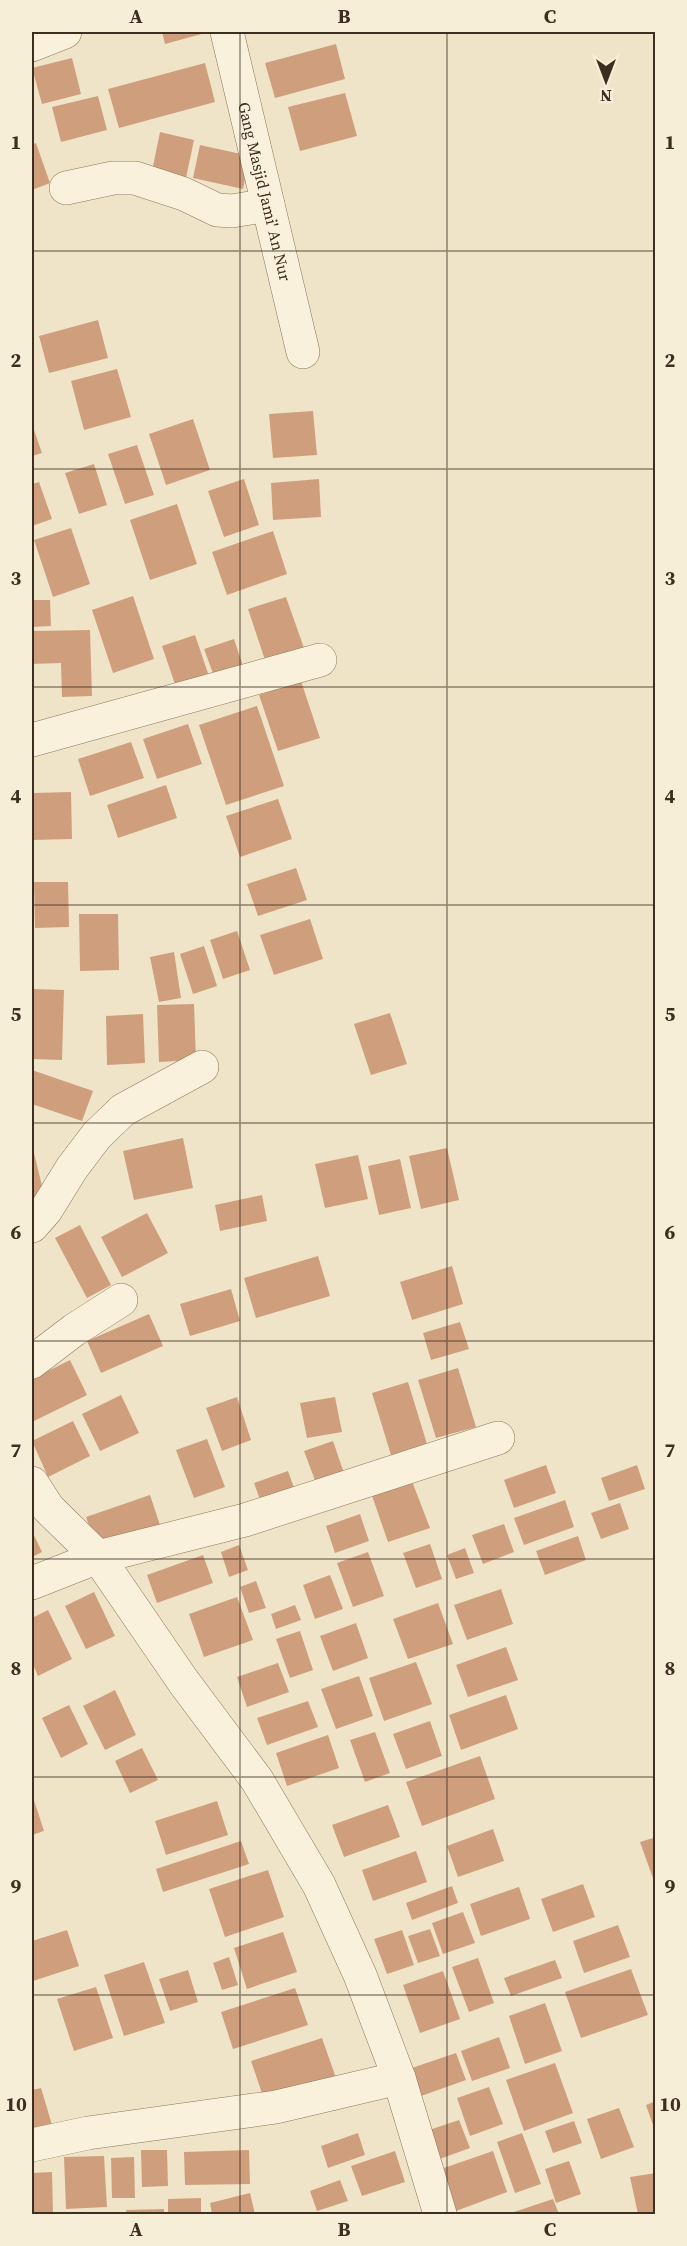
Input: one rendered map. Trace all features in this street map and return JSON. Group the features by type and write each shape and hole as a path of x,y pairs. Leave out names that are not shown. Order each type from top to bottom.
{"street":[{"path":"32,45 65,32"},
{"name":"Gang Masjid Jami' An Nur","path":"227,32 303,352"},
{"path":"66,188 113,178 135,178 184,194 217,210 232,211 268,205"},
{"path":"32,740 320,660"},
{"path":"32,1226 46,1210 72,1168 97,1135 123,1110 202,1067"},
{"path":"32,1362 74,1330 121,1300"},
{"path":"32,1583 98,1557 245,1520 498,1438"},
{"path":"32,1483 48,1508 98,1557 183,1681 257,1780 319,1885 360,1975 399,2078 440,2214"},
{"path":"32,2145 88,2133 276,2107 399,2078"}],"building":[{"path":"162,32 209,32 165,44"},
{"path":"336,44 345,79 275,98 265,63"},
{"path":"72,58 81,94 42,104 32,68"},
{"path":"205,63 215,102 119,128 108,89"},
{"path":"345,93 357,136 300,151 288,107"},
{"path":"98,96 107,130 61,142 52,107"},
{"path":"160,132 194,140 186,178 152,171"},
{"path":"36,143 50,183 32,190 32,145"},
{"path":"200,145 250,156 243,189 193,178"},
{"path":"98,320 108,358 49,373 39,336"},
{"path":"117,369 131,417 84,430 71,381"},
{"path":"313,411 317,455 273,458 269,414"},
{"path":"193,419 210,470 166,485 149,434"},
{"path":"32,424 42,453 32,456"},
{"path":"137,445 154,495 125,504 108,454"},
{"path":"94,464 107,505 79,514 65,473"},
{"path":"244,479 259,525 224,537 208,491"},
{"path":"319,479 321,517 273,520 271,483"},
{"path":"39,482 52,519 32,526 32,484"},
{"path":"177,504 197,564 150,580 130,520"},
{"path":"71,528 90,584 53,597 34,540"},
{"path":"273,531 287,574 227,595 212,552"},
{"path":"133,596 154,659 113,673 92,610"},
{"path":"286,597 304,648 265,660 248,609"},
{"path":"32,600 50,600 51,626 32,627"},
{"path":"90,630 92,696 62,697 61,663 32,664 32,631"},
{"path":"195,635 212,685 179,696 162,646"},
{"path":"234,639 247,678 218,687 204,649"},
{"path":"301,681 320,738 278,751 259,695"},
{"path":"257,706 284,786 226,805 199,725"},
{"path":"188,724 202,764 157,779 143,739"},
{"path":"131,742 144,778 90,796 78,759"},
{"path":"166,785 177,818 118,838 107,805"},
{"path":"71,792 72,839 32,840 32,793"},
{"path":"278,799 292,839 240,857 226,816"},
{"path":"296,868 307,900 258,916 247,884"},
{"path":"34,882 68,882 69,927 35,928"},
{"path":"79,914 118,914 119,970 80,971"},
{"path":"310,919 323,959 274,975 260,935"},
{"path":"237,931 250,970 223,979 210,940"},
{"path":"204,946 217,986 193,994 180,954"},
{"path":"174,952 181,998 159,1002 150,957"},
{"path":"32,989 64,990 62,1060 32,1059"},
{"path":"194,1004 196,1060 159,1062 157,1005"},
{"path":"390,1013 407,1064 371,1075 354,1024"},
{"path":"143,1014 145,1063 107,1065 106,1016"},
{"path":"32,1070 93,1091 82,1121 32,1104"},
{"path":"183,1138 193,1188 134,1200 123,1151"},
{"path":"32,1145 45,1198 32,1201"},
{"path":"447,1148 459,1200 421,1209 409,1156"},
{"path":"358,1155 368,1199 325,1208 315,1164"},
{"path":"400,1159 411,1208 379,1215 368,1166"},
{"path":"262,1195 267,1221 220,1231 215,1205"},
{"path":"147,1213 168,1253 122,1277 101,1237"},
{"path":"80,1225 111,1285 87,1298 55,1238"},
{"path":"318,1256 330,1296 256,1318 244,1278"},
{"path":"452,1266 463,1304 412,1320 400,1282"},
{"path":"231,1289 240,1321 190,1336 180,1304"},
{"path":"149,1314 163,1346 101,1373 87,1341"},
{"path":"460,1322 469,1349 431,1360 423,1333"},
{"path":"70,1360 87,1395 32,1422 32,1379"},
{"path":"458,1368 476,1427 436,1438 418,1380"},
{"path":"408,1382 427,1444 391,1455 372,1393"},
{"path":"121,1395 139,1433 100,1451 82,1414"},
{"path":"237,1397 251,1440 222,1451 206,1408"},
{"path":"335,1397 342,1432 307,1438 300,1403"},
{"path":"73,1421 90,1456 48,1477 32,1441"},
{"path":"207,1439 225,1487 194,1498 176,1450"},
{"path":"333,1441 347,1482 319,1491 304,1451"},
{"path":"546,1465 556,1493 514,1508 504,1480"},
{"path":"637,1465 645,1489 609,1501 601,1478"},
{"path":"288,1471 298,1499 264,1511 254,1483"},
{"path":"410,1476 430,1528 388,1542 370,1490"},
{"path":"150,1495 162,1531 99,1553 86,1517"},
{"path":"565,1500 574,1527 524,1545 514,1518"},
{"path":"620,1503 629,1529 601,1539 591,1513"},
{"path":"360,1514 369,1541 335,1553 326,1526"},
{"path":"504,1524 514,1552 483,1564 472,1535"},
{"path":"32,1531 42,1552 32,1557"},
{"path":"578,1536 586,1560 545,1575 536,1551"},
{"path":"430,1544 442,1579 416,1588 403,1553"},
{"path":"239,1545 248,1570 229,1577 221,1552"},
{"path":"465,1548 474,1573 456,1579 447,1555"},
{"path":"368,1552 384,1596 353,1607 337,1563"},
{"path":"203,1555 213,1583 157,1603 147,1575"},
{"path":"330,1575 343,1609 315,1619 303,1585"},
{"path":"256,1581 266,1608 249,1613 240,1587"},
{"path":"501,1589 513,1624 467,1640 454,1605"},
{"path":"94,1592 115,1636 86,1649 65,1606"},
{"path":"237,1597 253,1640 204,1657 189,1614"},
{"path":"438,1603 453,1644 408,1659 393,1619"},
{"path":"295,1605 301,1620 276,1629 271,1614"},
{"path":"48,1610 72,1659 38,1676 32,1662 32,1618"},
{"path":"356,1623 368,1658 333,1671 320,1636"},
{"path":"300,1631 313,1670 290,1678 276,1639"},
{"path":"506,1647 518,1680 468,1697 456,1665"},
{"path":"416,1662 432,1704 384,1721 369,1678"},
{"path":"278,1663 289,1692 247,1707 237,1677"},
{"path":"359,1676 373,1716 336,1729 321,1689"},
{"path":"115,1690 136,1735 105,1750 83,1706"},
{"path":"506,1695 518,1729 461,1750 449,1715"},
{"path":"308,1701 318,1727 267,1745 257,1718"},
{"path":"69,1705 88,1744 61,1758 42,1718"},
{"path":"430,1721 442,1756 406,1769 393,1734"},
{"path":"375,1732 390,1773 365,1782 350,1740"},
{"path":"328,1735 339,1768 287,1786 276,1753"},
{"path":"142,1748 158,1780 130,1793 115,1761"},
{"path":"480,1756 495,1799 422,1826 406,1782"},
{"path":"32,1794 44,1831 32,1835"},
{"path":"217,1801 228,1835 166,1855 155,1821"},
{"path":"388,1805 400,1837 344,1857 332,1825"},
{"path":"493,1829 504,1861 458,1877 447,1846"},
{"path":"656,1837 656,1884 655,1884 640,1842"},
{"path":"241,1841 249,1864 163,1892 156,1869"},
{"path":"416,1851 427,1882 373,1901 362,1870"},
{"path":"268,1870 284,1917 225,1937 209,1889"},
{"path":"583,1884 595,1917 553,1932 541,1899"},
{"path":"452,1886 458,1903 412,1920 406,1903"},
{"path":"519,1887 530,1919 481,1936 470,1904"},
{"path":"463,1912 475,1943 443,1954 432,1923"},
{"path":"618,1925 630,1957 584,1973 573,1941"},
{"path":"430,1929 440,1956 418,1963 408,1936"},
{"path":"67,1930 79,1966 33,1981 32,1941"},
{"path":"402,1930 414,1965 387,1974 374,1939"},
{"path":"283,1932 297,1972 247,1989 234,1948"},
{"path":"229,1957 238,1985 222,1990 213,1963"},
{"path":"478,1958 494,2003 469,2012 452,1967"},
{"path":"555,1960 562,1978 511,1996 504,1978"},
{"path":"144,1962 165,2023 124,2036 104,1975"},
{"path":"631,1969 648,2015 581,2038 565,1992"},
{"path":"188,1970 198,2002 170,2011 159,1979"},
{"path":"443,1971 460,2019 420,2033 403,1985"},
{"path":"96,1987 113,2038 74,2051 57,1999"},
{"path":"295,1988 308,2025 233,2049 221,2012"},
{"path":"545,2003 562,2051 525,2064 509,2016"},
{"path":"499,2037 510,2068 472,2081 461,2051"},
{"path":"322,2038 336,2078 265,2102 251,2061"},
{"path":"456,2053 466,2080 410,2100 400,2072"},
{"path":"555,2063 573,2113 524,2131 506,2080"},
{"path":"489,2087 503,2124 470,2136 457,2098"},
{"path":"41,2088 55,2135 32,2142 32,2090"},
{"path":"656,2101 656,2131 655,2131 646,2105"},
{"path":"619,2108 634,2147 601,2159 587,2119"},
{"path":"459,2120 470,2148 434,2161 423,2132"},
{"path":"574,2121 582,2143 553,2153 545,2131"},
{"path":"358,2133 365,2155 328,2168 321,2146"},
{"path":"522,2133 541,2184 515,2193 497,2142"},
{"path":"141,2150 167,2150 168,2186 142,2187"},
{"path":"249,2150 250,2184 185,2185 184,2152"},
{"path":"395,2151 405,2182 362,2196 351,2166"},
{"path":"493,2151 507,2192 456,2211 441,2169"},
{"path":"104,2156 107,2207 66,2209 64,2157"},
{"path":"134,2157 135,2198 112,2198 111,2158"},
{"path":"569,2161 581,2194 556,2203 545,2169"},
{"path":"52,2172 53,2213 32,2214 32,2173"},
{"path":"656,2173 656,2213 638,2214 630,2177"},
{"path":"340,2180 348,2201 317,2211 310,2191"},
{"path":"250,2193 255,2214 212,2214 210,2203"},
{"path":"201,2198 201,2214 168,2214 168,2199"},
{"path":"553,2199 559,2214 508,2214"},
{"path":"164,2209 164,2214 127,2214 126,2210"}]}
